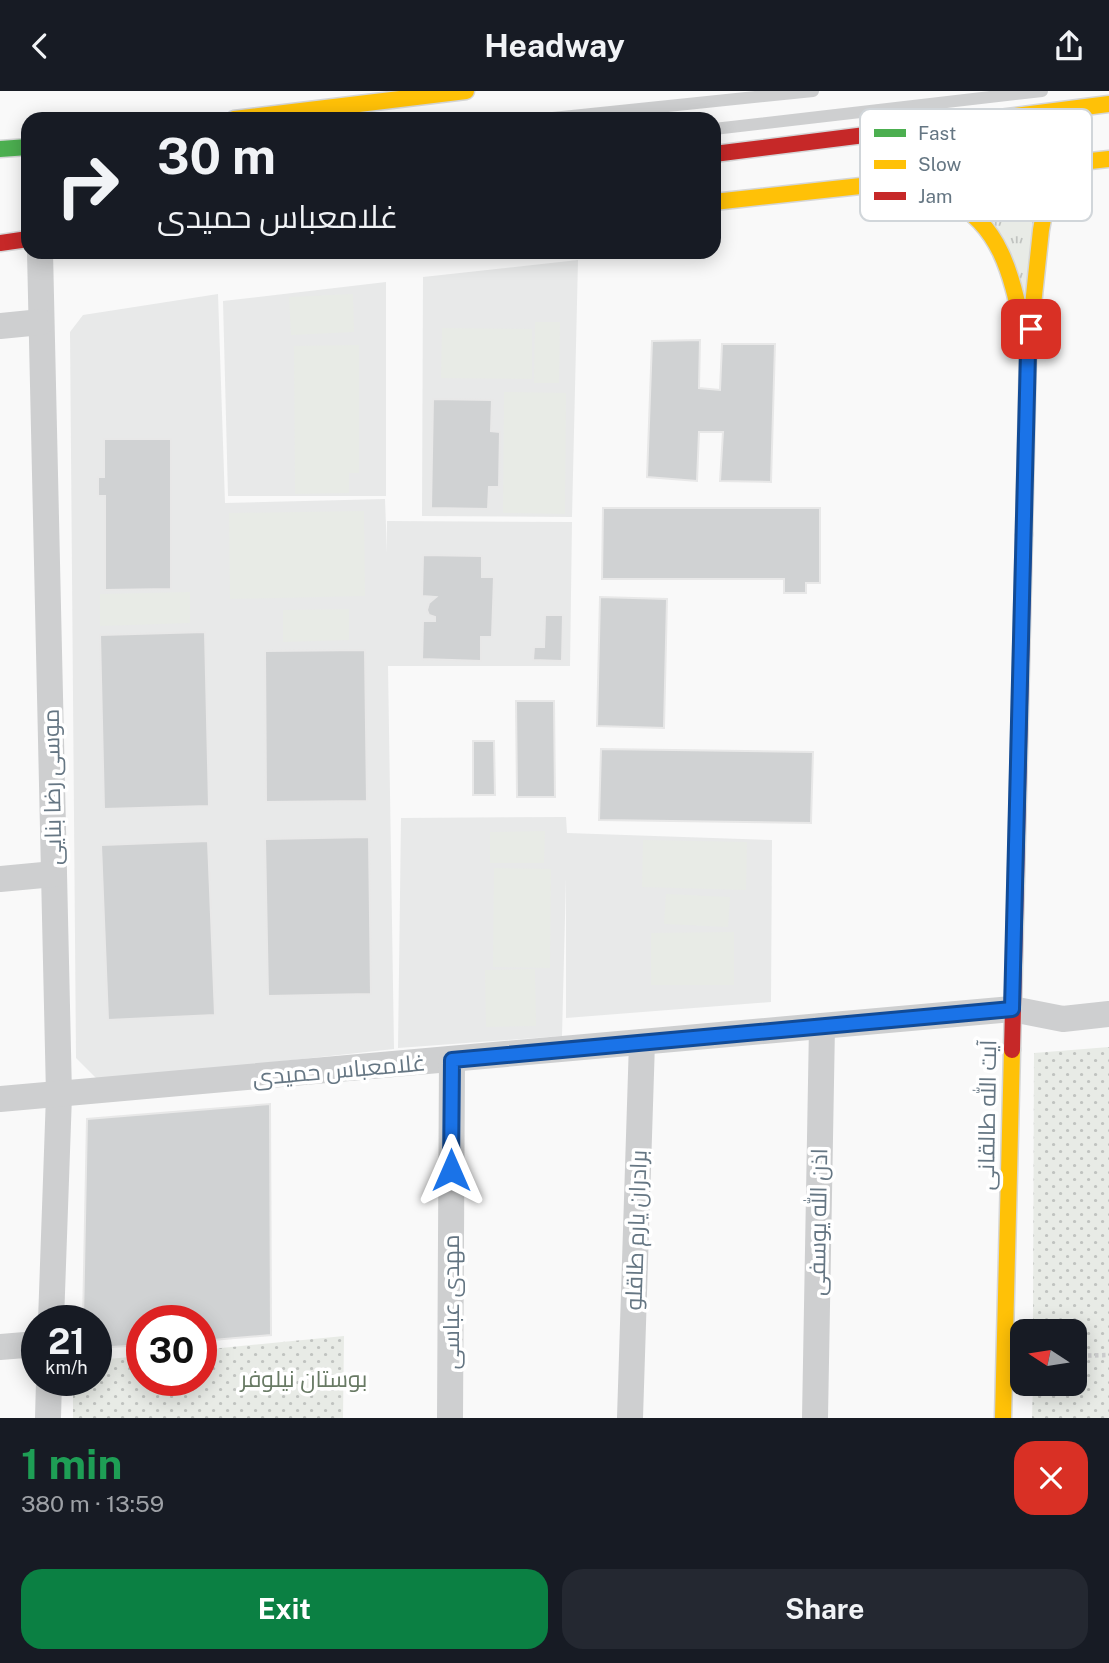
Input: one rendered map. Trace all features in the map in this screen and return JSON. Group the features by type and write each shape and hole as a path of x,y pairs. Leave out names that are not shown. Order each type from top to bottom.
{"main road":[{"path":"373,91 390,101"},
{"path":"281,112 466,91"},
{"path":"288,111 298,92"},
{"path":"1070,109 1109,104"},
{"path":"721,153 860,136"},
{"path":"0,149 21,148"},
{"path":"721,201 860,186"},
{"name":"آیت الله طالقانی","path":"982,221 990,229 1014,283 1028,352"},
{"name":"آیت الله طالقانی","path":"1003,1418 1028,352 1043,221"},
{"path":"0,243 21,240"}],"street":[{"name":"موسی رضا بنایی","path":"40,259 59,1095 52,1305"},
{"path":"0,326 41,321"},
{"path":"0,879 54,874"},
{"name":"غلامعباس حمیدی","path":"0,1099 1012,1009 1063,1019 1109,1014"},
{"name":"اذن الله یوسفی","path":"814,1418 822,1026"},
{"name":"برادران یارم طاقلو","path":"630,1418 642,1042"},
{"name":"مهدی عباسی","path":"450,1418 452,1060"},
{"path":"0,1347 21,1345"},
{"path":"48,1418 49,1396"}],"lane":[{"path":"610,112 813,91"},
{"path":"887,109 1042,91"},
{"path":"721,128 860,112"}],"path":[{"path":"1087,1356 1109,1355"}],"shaded area":[{"path":"578,260 572,517 422,516 423,277"},
{"path":"386,282 386,496 228,496 223,301"},
{"path":"218,294 225,503 385,499 387,553 387,521 572,522 570,666 388,666 394,1049 99,1081 76,1058 70,332 83,315"},
{"path":"566,817 567,833 772,840 771,1002 566,1018 566,878 562,1036 398,1048 401,818"}],"green space":[{"path":"989,221 1033,221 1029,305"},
{"path":"353,294 354,332 291,335 289,297"},
{"path":"535,322 560,322 559,383 534,383"},
{"path":"442,328 532,329 532,379 441,378"},
{"path":"359,345 359,473 349,473 349,493 295,494 294,346"},
{"path":"504,392 566,393 565,514 503,513"},
{"path":"364,511 365,596 230,599 229,513"},
{"path":"190,592 190,623 100,626 100,594"},
{"path":"349,609 349,640 283,642 283,610"},
{"path":"545,831 544,863 490,863 490,832"},
{"path":"643,840 747,842 746,890 642,887"},
{"path":"494,868 551,869 550,968 493,967"},
{"path":"666,894 730,897 728,927 664,924"},
{"path":"734,932 734,985 651,985 651,933"},
{"path":"535,969 536,1026 486,1027 485,970"},
{"path":"1109,1047 1109,1418 1032,1418 1033,1397 1087,1397 1087,1319 1033,1319 1034,1053"},
{"name":"بوستان نیلوفر","path":"344,1336 343,1418 73,1418 73,1396 112,1396 112,1359 126,1357 126,1396 217,1396 217,1348"}],"building":[{"path":"700,340 699,388 720,390 722,344 775,344 771,482 720,481 723,432 699,432 697,481 647,477 652,341"},
{"path":"433,399 492,400 491,431 500,432 499,487 489,487 488,509 431,508"},
{"path":"104,439 171,439 171,589 105,590 105,496 98,496 98,477 104,477"},
{"path":"603,508 820,508 820,583 806,583 806,593 784,593 784,579 602,579"},
{"path":"423,555 482,556 482,577 494,577 492,637 481,637 481,661 422,659 423,621 435,621 435,617 429,615 427,610 429,603 436,597 422,596"},
{"path":"600,597 667,599 664,728 597,726"},
{"path":"545,615 563,615 562,661 533,660 534,647 544,647"},
{"path":"205,632 209,806 104,809 100,635"},
{"path":"365,650 367,801 266,802 265,651"},
{"path":"516,701 554,701 555,797 517,797"},
{"path":"473,741 494,741 495,795 473,795"},
{"path":"601,749 813,752 811,823 599,820"},
{"path":"369,837 371,994 268,996 265,839"},
{"path":"208,841 215,1015 108,1020 101,845"},
{"path":"270,1104 271,1335 217,1340 217,1305 126,1305 126,1346 112,1347 112,1305 83,1305 87,1119"}],"traffic: fast":[{"path":"0,149 21,148"}],"traffic: slow":[{"path":"292,112 466,91"},
{"path":"1070,109 1109,104"},
{"path":"1092,161 1109,159"},
{"path":"721,201 860,186"},
{"path":"979,221 992,237 1008,269 1022,324"},
{"path":"1024,535 1028,352 1043,221"},
{"path":"1003,1418 1012,1050"}],"traffic: jam":[{"path":"721,153 860,136"},
{"path":"0,243 21,240"},
{"path":"1012,1050 1024,535"}],"route":[{"path":"451,1170 452,1060 1012,1009 1028,352 1031,329"}]}
